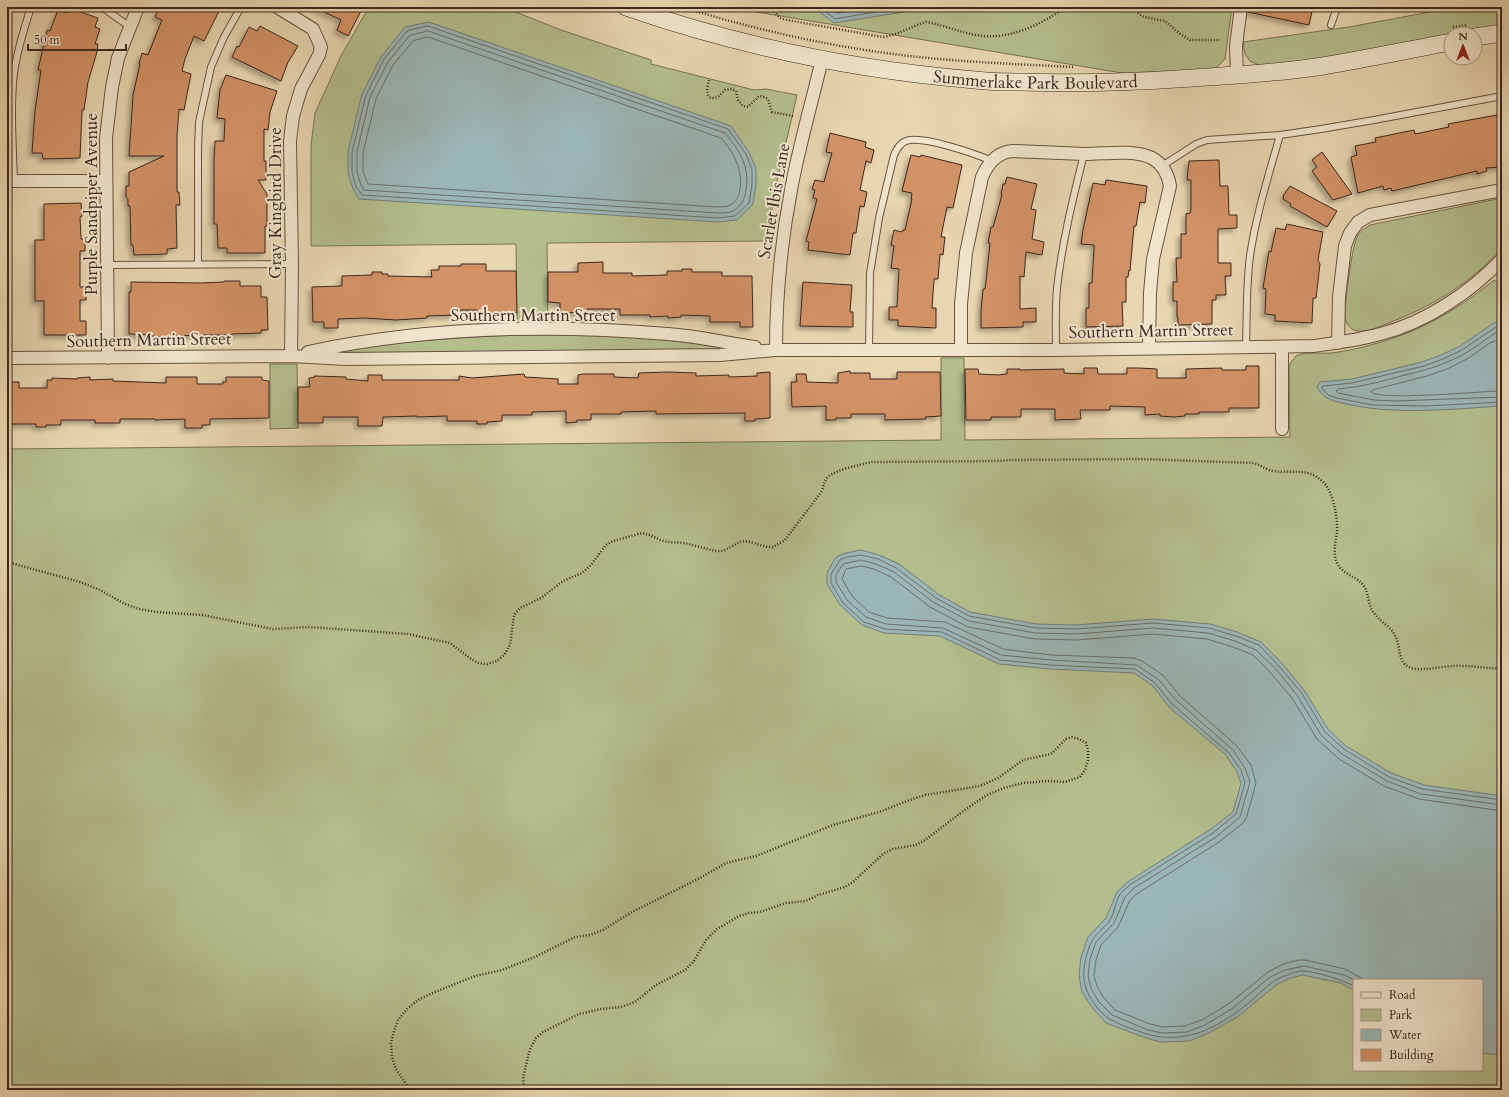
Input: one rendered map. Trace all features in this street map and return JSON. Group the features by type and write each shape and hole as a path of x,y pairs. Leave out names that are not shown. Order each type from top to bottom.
{"main road":[{"name":"Summerlake Park Boulevard","path":"626,7 658,12 729,39 822,59 895,71 976,81 1066,84 1148,81 1237,75 1322,66 1443,37"},
{"path":"1483,32 1502,33"}],"street":[{"name":"Purple Sandpiper Avenue","path":"108,358 106,138 112,87 118,58 138,7"},
{"name":"Gray Kingbird Drive","path":"277,7 313,29 321,47 319,55 301,90 293,116 290,141 292,264 291,356"},
{"path":"1237,75 1236,46 1241,7"},
{"name":"Scarlet Ibis Lane","path":"776,350 776,302 781,247 791,189 822,59"},
{"path":"961,350 961,304 966,253 982,177 986,166 998,155 1007,152 1084,154 1134,153 1154,159 1162,166 1168,177 1170,186 1153,259 1150,293 1149,348"},
{"path":"10,181 106,181"},
{"path":"1338,343 1339,297 1345,246 1350,233 1358,222 1370,216 1502,190"},
{"name":"Southern Martin Street","path":"7,358 291,356 346,359 720,355 776,350 1056,350 1282,347 1338,343 1381,334 1420,319 1460,295 1487,274 1502,259"},
{"name":"Southern Martin Street","path":"291,356 345,344 400,337 444,333 520,330 588,330 669,334 776,350"},
{"path":"1282,347 1282,429"}],"lane":[{"path":"10,181 14,72 21,38 31,7"},
{"path":"102,7 130,27"},
{"path":"198,265 199,122 211,67 224,37 241,7"},
{"path":"1331,26 1337,7"},
{"path":"1162,166 1196,144 1207,140 1280,135 1374,120 1502,96"},
{"path":"1246,347 1246,295 1250,255 1263,196 1280,135"},
{"path":"869,350 870,272 879,218 894,154 898,147 905,142 922,140 973,153 992,161"},
{"path":"1056,350 1057,290 1061,256 1072,200 1084,154"},
{"path":"107,265 292,264"}],"path":[{"path":"682,7 746,25 811,40 900,55 979,63 1074,67"},
{"path":"770,7 780,18 786,20 883,37 894,36 926,22 983,36 995,36 1015,32 1032,26 1044,21 1066,7"},
{"path":"1136,7 1138,14 1144,17 1165,21 1190,40 1220,40"},
{"path":"709,80 706,90 712,98 718,97 725,90 732,89 736,91 738,100 743,106 748,107 759,96 764,96 768,98 770,102 772,112 793,116"},
{"path":"7,562 80,582 100,590 125,604 139,609 202,616 273,629 309,627 408,634 450,643 478,663 487,664 497,661 504,655 510,645 514,615 520,608 541,598 563,581 582,573 591,565 606,545 613,541 642,534 650,535 668,542 685,543 715,551 724,551 742,541 773,547 785,540 822,490 824,482 829,476 863,463 1034,459 1254,463 1268,470 1307,472 1316,475 1324,482 1331,494 1334,507 1337,532 1334,550 1336,559 1340,568 1365,587 1373,613 1392,629 1398,641 1400,655 1404,664 1409,668 1418,670 1461,666 1502,668"},
{"path":"410,1090 396,1069 392,1057 391,1043 398,1020 407,1009 418,1000 475,976 502,970 537,956 576,937 590,935 603,930 630,913 698,879 726,863 756,856 833,825 882,811 925,795 980,786 998,778 1023,760 1051,754 1066,739 1072,737 1086,743 1088,760 1085,770 1080,778 1065,782 1049,781 1023,783 1004,788 987,796 966,809 925,840 916,844 893,849 883,854 853,882 845,887 818,895 806,901 786,903 760,912 739,916 717,929 706,940 694,961 685,970 656,985 635,1002 621,1007 601,1009 580,1014 544,1032 536,1038 531,1047 523,1079 524,1089 514,1090"}],"green space":[{"path":"369,7 503,7 561,30 651,60 651,64 754,90 766,89 797,95 775,190 767,241 547,243 548,325 517,325 516,244 311,246 311,145 315,113 342,54"},
{"path":"727,7 1232,7 1225,59 1215,69 1134,75"},
{"path":"1457,7 1502,7 1502,25 1483,29 1483,26 1443,26 1443,36 1319,59 1261,66 1250,61 1245,54 1243,42 1349,27"},
{"path":"1502,198 1502,248 1477,273 1434,302 1403,317 1366,331 1358,331 1349,327 1345,318 1349,277 1355,243 1362,230 1370,225"},
{"path":"1494,280 1502,286 1502,1090 7,1090 7,449 941,440 941,358 964,358 965,440 1290,437 1289,367 1296,356 1300,354 1332,353 1350,350 1391,339 1426,324 1460,305"},
{"path":"548,334 658,339 701,344 723,348 723,350 393,353 342,352 343,350 420,341 471,337"},
{"path":"270,364 297,364 298,428 270,429"}],"water":[{"path":"813,7 911,7 904,12 834,23"},
{"path":"429,22 731,126 749,152 756,169 756,185 753,204 737,220 718,222 359,199 353,189 348,173 348,151 362,94 381,57 405,27"},
{"path":"1495,322 1502,323 1502,406 1445,410 1388,410 1351,405 1336,401 1324,396 1317,387 1320,382 1352,379 1422,362 1460,346"},
{"path":"861,550 879,555 899,564 938,594 970,612 1036,624 1076,625 1153,619 1210,624 1237,632 1261,642 1280,661 1304,690 1328,729 1346,746 1391,773 1424,785 1502,796 1502,1055 1483,1053 1483,979 1353,979 1353,989 1341,983 1302,975 1288,979 1276,985 1239,1016 1209,1033 1189,1041 1161,1042 1106,1023 1091,1006 1082,992 1079,976 1081,957 1088,937 1106,918 1117,892 1129,881 1211,829 1233,812 1241,783 1237,772 1226,755 1169,707 1153,686 1134,673 1050,669 999,664 940,636 884,633 862,625 840,605 827,584 827,573 834,560 838,556"}],"building":[{"path":"160,7 221,7 204,41 194,36 182,71 191,74 184,110 179,109 177,136 177,192 179,192 180,205 176,205 177,248 167,249 167,254 134,255 133,245 131,245 130,206 128,206 128,199 126,197 126,186 129,186 129,172 164,156 129,156 133,95 139,64 142,53 148,55 162,20 155,17"},
{"path":"314,7 363,7 348,36 337,30 341,20"},
{"path":"1248,7 1313,7 1309,25 1248,12"},
{"path":"69,8 98,18 95,27 100,29 95,44 98,44 97,52 88,82 84,110 82,110 80,158 43,159 42,153 32,153 35,111 41,70 38,70 47,30 50,31 58,10 67,13"},
{"path":"260,26 298,46 288,62 281,81 232,57 249,27 257,31"},
{"path":"226,75 277,91 270,112 268,130 264,129 264,161 266,161 266,180 258,180 267,194 265,253 227,253 227,248 218,248 217,224 214,224 214,161 215,141 224,141 225,119 217,118 220,90"},
{"path":"1502,114 1502,167 1486,168 1487,171 1477,174 1477,171 1392,191 1391,188 1384,190 1383,186 1358,193 1351,157 1357,155 1355,146 1376,142 1375,138 1414,130 1415,134 1449,127 1448,124"},
{"path":"830,133 866,142 865,147 874,150 871,163 866,161 860,190 867,192 864,207 860,206 856,233 853,233 850,255 808,250 809,242 806,241 817,199 813,198 815,190 812,189 815,180 824,182 832,153 826,152"},
{"path":"1322,152 1352,194 1333,200 1312,171 1317,167 1312,160"},
{"path":"911,155 920,157 921,155 962,165 953,208 947,207 941,237 945,237 943,255 940,254 938,279 934,279 932,308 936,308 936,328 898,326 898,320 889,320 889,307 897,307 899,269 891,268 894,246 891,245 894,230 902,232 905,230 912,199 912,193 902,191"},
{"path":"1219,160 1220,186 1228,186 1229,215 1237,215 1237,228 1218,229 1218,263 1231,263 1231,276 1225,276 1226,295 1216,295 1216,300 1212,300 1212,324 1178,325 1177,301 1173,301 1173,282 1177,282 1176,258 1181,258 1181,234 1186,234 1186,214 1190,213 1191,210 1191,180 1187,180 1189,161"},
{"path":"1007,177 1037,184 1031,209 1036,210 1032,239 1044,242 1042,255 1026,252 1024,277 1020,276 1020,309 1036,308 1036,322 1023,322 1023,327 981,328 983,289 985,289 990,243 988,243 991,227 993,227 1002,195 1003,184 1005,184"},
{"path":"1106,180 1147,186 1145,203 1140,202 1136,226 1134,226 1130,271 1129,270 1128,277 1126,277 1126,302 1122,302 1123,326 1086,327 1086,308 1089,308 1089,283 1092,283 1094,245 1081,244 1093,183 1105,185"},
{"path":"1290,186 1337,211 1327,227 1290,206 1291,204 1283,199 1283,196"},
{"path":"81,203 81,239 85,239 85,251 80,251 80,287 86,287 86,300 80,300 80,321 86,321 86,335 44,335 44,301 35,301 35,240 44,240 44,204"},
{"path":"1287,224 1323,232 1318,260 1320,264 1316,298 1313,298 1312,323 1275,321 1275,315 1265,314 1266,289 1263,288 1269,251 1271,252 1276,228 1285,230"},
{"path":"603,262 603,273 632,273 632,276 667,275 667,271 692,269 692,272 722,272 722,276 752,276 753,327 740,327 740,322 710,322 710,316 681,315 681,317 668,318 668,316 650,317 650,315 620,315 620,309 587,309 587,312 560,313 560,303 548,302 548,272 578,272 578,263"},
{"path":"461,264 486,264 486,271 516,271 517,313 477,315 477,310 457,310 457,315 427,316 427,318 396,320 365,318 338,319 338,328 324,328 324,322 313,322 312,287 342,286 342,276 372,275 372,272 382,272 382,274 388,274 388,276 432,277 431,270 439,270 439,266 461,266"},
{"path":"240,281 240,286 261,286 261,297 267,297 268,330 261,330 261,333 232,335 153,337 153,335 129,334 129,292 131,292 131,282 200,283"},
{"path":"803,282 852,285 850,312 853,312 853,327 800,326"},
{"path":"1246,366 1259,366 1259,408 1229,408 1229,412 1199,412 1199,414 1185,414 1185,416 1174,417 1160,416 1160,414 1145,415 1145,407 1110,406 1110,410 1080,410 1081,419 1055,420 1055,409 1021,409 1021,417 991,417 991,420 966,420 965,369 978,369 979,374 998,375 1007,374 1007,369 1064,369 1064,373 1084,374 1084,368 1097,368 1098,374 1127,374 1127,368 1139,368 1157,369 1157,378 1186,378 1186,369 1222,368 1222,370 1246,370"},
{"path":"850,371 850,373 870,373 870,379 897,379 897,372 940,372 941,416 925,417 926,419 885,420 885,414 851,414 851,418 826,420 826,406 792,407 791,382 797,382 796,374 806,374 807,382 838,383 838,373"},
{"path":"770,372 770,418 745,421 745,413 656,414 656,411 621,412 621,414 591,414 591,420 577,420 577,422 566,423 566,411 532,412 532,415 502,415 502,421 487,422 487,424 477,424 477,421 447,421 447,416 383,417 382,426 358,426 358,417 323,417 323,423 298,423 298,387 310,387 309,378 315,377 314,376 346,377 346,379 368,381 368,375 382,375 382,380 459,380 459,376 472,378 524,374 525,377 558,379 558,384 578,384 578,375 583,374 614,374 614,377 638,378 639,373 696,373 696,376 729,375 729,377 757,376 757,373"},
{"path":"90,377 90,380 113,379 113,381 166,383 166,377 197,377 197,384 223,384 223,382 226,382 226,377 262,377 262,380 269,381 269,418 210,419 210,425 202,425 202,428 185,428 185,419 120,419 120,423 95,423 95,420 61,420 61,425 46,425 46,427 36,427 36,424 7,424 7,382 19,382 19,388 47,388 47,380 52,380 52,378 77,379"}]}
